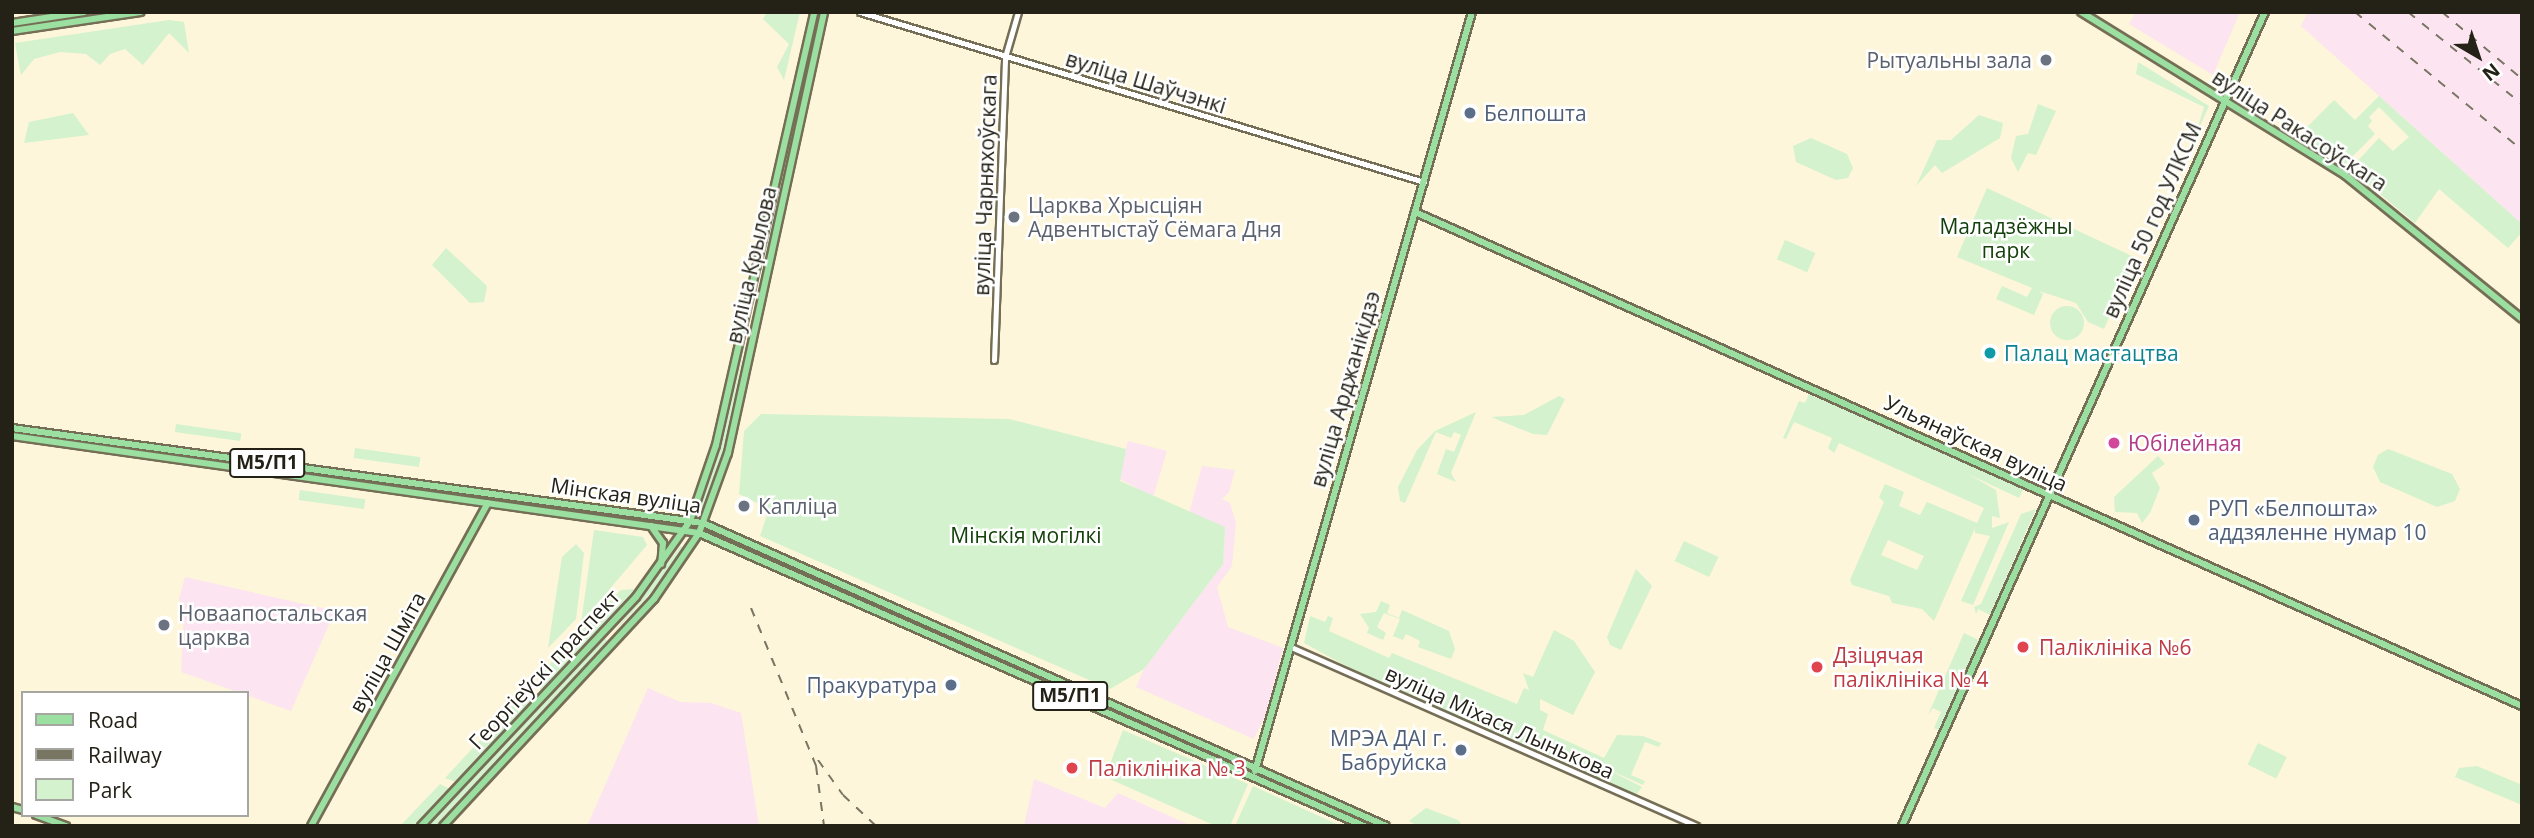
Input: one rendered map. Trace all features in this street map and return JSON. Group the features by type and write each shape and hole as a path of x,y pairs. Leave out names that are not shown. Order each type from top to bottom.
{"main road":[{"path":"12,23 84,12"},
{"path":"12,31 141,12"},
{"name":"вуліца Крылова","path":"685,530 716,445 814,12"},
{"name":"вуліца Крылова","path":"699,533 728,453 824,12"},
{"name":"вуліца Арджанікідзэ","path":"1254,777 1472,12"},
{"name":"вуліца Ракасоўскага","path":"2081,12 2345,175 2522,319"},
{"name":"вуліца 50 год УЛКСМ","path":"1902,826 2265,12"},
{"name":"Ульянаўская вуліца","path":"1415,212 2522,706"},
{"path":"754,275 765,278"},
{"name":"Мінская вуліца","path":"12,428 703,523 1385,826"},
{"name":"Мінская вуліца","path":"12,436 699,533 1364,826"},
{"name":"вуліца Шміта","path":"311,826 488,503 490,494"},
{"path":"650,525 663,543 659,568"},
{"name":"Георгіеўскі праспект","path":"421,826 606,631 659,568 685,530"},
{"name":"Георгіеўскі праспект","path":"443,826 654,598 699,533"},
{"path":"606,631 616,640"},
{"path":"41,817 66,826"}],"street":[{"name":"вуліца Шаўчэнкі","path":"860,12 1424,182"},
{"name":"вуліца Чарняхоўскага","path":"994,360 1005,57 1018,12"},
{"name":"вуліца Міхася Лынькова","path":"1291,647 1696,826"}],"shaded area":[{"path":"2136,12 2240,12 2213,75 2129,24"},
{"path":"2308,12 2522,12 2522,224 2301,26"},
{"path":"1128,441 1167,451 1153,497 1118,478"},
{"path":"1202,466 1235,470 1229,492 1222,499 1230,503 1236,523 1232,566 1217,587 1228,627 1283,648 1266,714 1254,739 1136,687 1144,669 1223,564 1225,527 1189,513"},
{"path":"185,577 335,611 291,711 248,696 248,691 235,691 181,672 184,610 179,599"},
{"path":"648,688 680,702 711,703 741,713 759,826 587,826"},
{"path":"1034,779 1105,808 1118,793 1192,826 1024,826"}],"green space":[{"path":"767,12 800,12 784,80 777,67 789,44 763,19"},
{"path":"819,12 810,65 762,272 768,233"},
{"path":"169,20 184,22 189,53 169,33 143,65 125,49 110,54 100,65 86,54 60,52 34,59 21,75 15,43"},
{"path":"2138,62 2209,106 2195,137 2204,107 2136,74"},
{"path":"2379,96 2522,224 2522,232 2508,248 2439,189 2415,223 2350,169 2379,138 2393,151 2409,137 2379,107 2369,117 2372,121 2368,126 2375,134 2344,165 2316,145 2307,127 2334,100 2355,120"},
{"path":"2038,104 2056,111 2036,155 2028,153 2018,172 2011,158 2016,136 2028,134"},
{"path":"73,113 89,135 24,143 29,122"},
{"path":"1979,115 2003,123 2000,138 1942,173 1935,165 1916,186 1937,140 1951,140"},
{"path":"1811,138 1847,154 1853,168 1848,178 1836,180 1796,162 1793,146"},
{"name":"Маладзёжны парк","path":"1987,188 2136,258 2104,329 2088,322 2076,303 2039,291 2043,294 2034,315 1996,299 2002,286 2027,297 2032,288 1957,257"},
{"path":"1785,240 1815,253 1807,272 1777,259"},
{"path":"446,248 487,286 484,302 470,303 432,265"},
{"path":"757,280 725,448 702,511 699,506 715,462"},
{"path":"2067,306 2079,311 2084,323 2079,335 2067,340 2055,335 2050,323 2055,311"},
{"path":"1809,394 2024,488 2019,498 1968,474 1996,490 2000,518 1992,516 1992,528 2009,522 1973,605 1961,601 1990,536 1975,533 1975,528 1934,621 1922,609 1892,603 1889,596 1852,585 1850,580 1884,502 1879,497 1885,484 1904,492 1899,506 1920,515 1927,502 1977,523 1984,508 1839,443 1834,453 1828,448 1832,438 1794,422 1786,439 1783,438 1799,401 1805,403","holes":["1888,540 1924,556 1917,570 1881,555"]},
{"path":"1559,396 1565,399 1547,435 1533,434 1491,417 1524,415"},
{"path":"1476,412 1451,473 1456,482 1437,474 1446,449 1454,452 1461,435 1454,432 1451,438 1436,432 1405,503 1400,501 1398,487 1417,450 1435,431"},
{"name":"Мінскія могілкі","path":"761,414 1009,419 1126,449 1120,481 1225,527 1223,564 1144,669 1110,689 760,536 769,509 739,494 744,431"},
{"path":"176,424 241,433 240,441 175,432"},
{"path":"355,448 420,457 419,467 354,458"},
{"path":"2388,449 2452,474 2460,489 2455,501 2437,507 2380,482 2373,467 2378,455"},
{"path":"2158,456 2165,464 2152,473 2160,488 2150,513 2142,523 2137,513 2115,512 2114,497"},
{"path":"300,490 365,499 364,509 299,500"},
{"path":"2036,509 1990,615 1978,609 1976,614 1974,607 1981,604 2021,514"},
{"path":"594,530 643,537 647,545 581,623"},
{"path":"1684,541 1718,557 1709,577 1675,561"},
{"path":"576,544 584,553 576,619 548,648 562,557"},
{"path":"681,546 684,548 664,579 614,632"},
{"path":"1636,569 1652,586 1621,650 1610,645 1607,637"},
{"path":"636,589 633,596 539,696 544,670 621,590"},
{"path":"1381,601 1390,605 1387,613 1399,618 1402,610 1449,631 1455,649 1451,659 1418,647 1420,641 1406,634 1403,640 1393,636 1400,619 1384,613 1377,627 1386,633 1383,640 1367,633 1369,628 1360,614 1376,612"},
{"path":"1310,616 1325,622 1328,616 1333,618 1329,631 1389,658 1392,653 1517,704 1524,688 1529,690 1523,673 1533,677 1554,630 1574,641 1595,672 1573,715 1540,699 1540,710 1548,714 1543,730 1604,758 1617,735 1643,736 1661,743 1659,747 1645,742 1631,775 1645,781 1643,785 1603,767 1642,787 1636,795 1509,739 1511,735 1507,740 1350,668 1304,643"},
{"path":"1964,633 1983,642 1956,702 1946,715 1943,732 1934,728 1941,712 1933,708 1928,715"},
{"path":"604,638 608,641 436,826 426,826"},
{"path":"524,693 534,701 417,826 402,824 440,784 450,789 456,782 445,778"},
{"path":"1123,730 1248,784 1230,826 1216,826 1105,777"},
{"path":"2258,743 2287,757 2276,779 2247,765"},
{"path":"2477,766 2522,785 2522,805 2455,777 2459,768"},
{"path":"1253,786 1341,826 1235,826"},
{"path":"1426,808 1458,820 1463,826 1418,826 1409,821"}],"railway":[{"path":"2355,12 2522,150"},
{"path":"2408,12 2522,104"},
{"path":"2442,12 2522,79"},
{"path":"751,608 816,766 824,826"},
{"path":"818,760 843,795 876,826"}],"place":[{"name":"Рытуальны зала","path":"2046,60"},
{"name":"Белпошта","path":"1470,113"},
{"name":"Царква Хрысціян Адвентыстаў Сёмага Дня","path":"1014,217"},
{"name":"Палац мастацтва","path":"1990,353"},
{"name":"Юбілейная","path":"2114,443"},
{"name":"Капліца","path":"744,506"},
{"name":"РУП «Белпошта» аддзяленне нумар 10","path":"2194,520"},
{"name":"Новаапостальская царква","path":"164,625"},
{"name":"Паліклініка №6","path":"2023,647"},
{"name":"Дзіцячая паліклініка № 4","path":"1817,667"},
{"name":"Пракуратура","path":"951,685"},
{"name":"МРЭА ДАІ г. Бабруйска","path":"1461,750"},
{"name":"Паліклініка № 3","path":"1072,768"}]}
